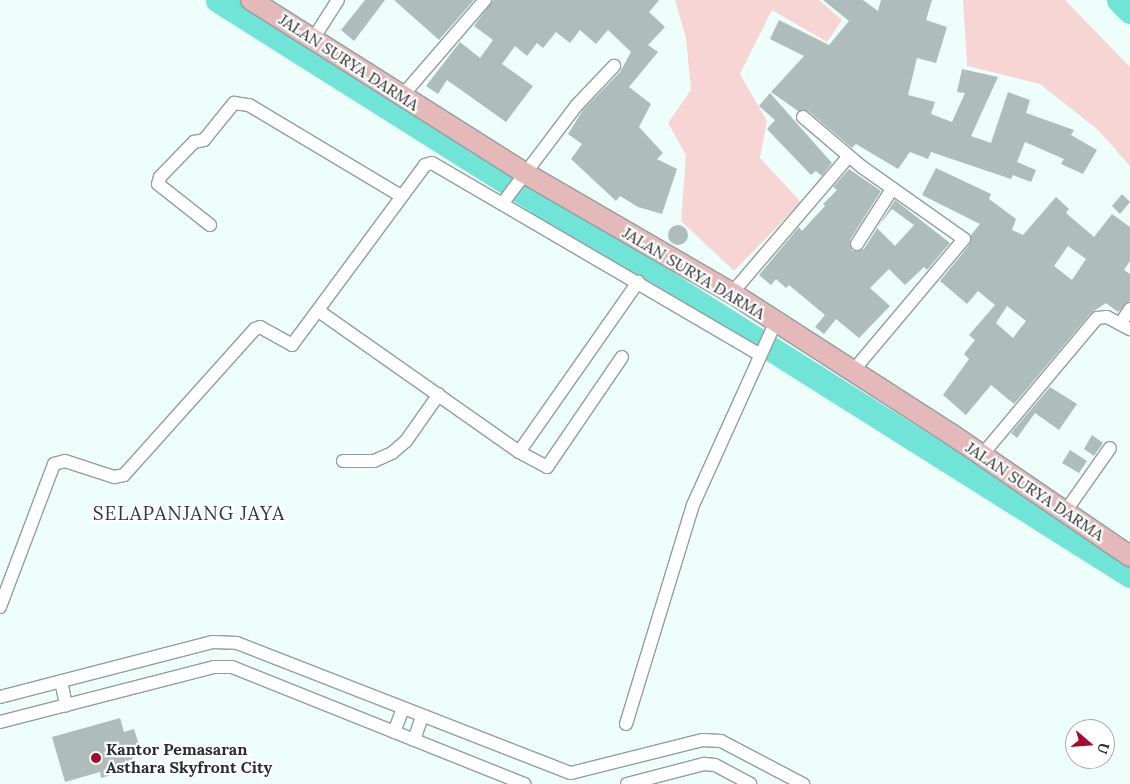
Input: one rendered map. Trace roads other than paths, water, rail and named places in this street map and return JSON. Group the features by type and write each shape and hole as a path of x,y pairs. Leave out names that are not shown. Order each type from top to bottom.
{"main road":[{"name":"JALAN SURYA DARMA","path":"252,0 402,96 520,176 732,292 772,326 853,371 1130,556"}],"street":[{"path":"313,39 338,0"},
{"path":"402,96 486,0"},
{"path":"504,200 520,176 577,105 614,66"},
{"path":"210,225 158,184 160,177 194,142 204,140 234,103 249,105 401,196"},
{"path":"803,117 849,156 965,242 853,371"},
{"path":"732,292 849,156"},
{"path":"0,607 54,464 65,461 114,477 124,475 255,329 260,327 292,345 320,312 425,164 432,163 504,200 759,353"},
{"path":"858,244 892,189"},
{"path":"519,452 638,282"},
{"path":"982,456 1097,318 1107,317 1125,327 1130,309"},
{"path":"320,312 519,452 547,467 554,462 622,357"},
{"path":"626,724 693,506 772,326"},
{"path":"343,461 374,461 392,453 406,441 439,394"},
{"path":"1065,512 1110,448"},
{"path":"0,697 212,642 237,643 422,717 570,773 702,740 721,741 802,784"},
{"path":"0,722 214,666 232,667 524,784"},
{"path":"61,681 66,705"},
{"path":"394,732 403,709"},
{"path":"414,740 422,717"},
{"path":"627,784 704,764 715,765 750,784"}],"waterway":[{"path":"218,0 1130,575"},
{"path":"1119,0 1130,11"}],"place":[{"name":"Kantor Pemasaran Asthara Skyfront City","path":"96,758"}],"district":[{"name":"SELAPANJANG JAYA","path":"189,514"}]}
